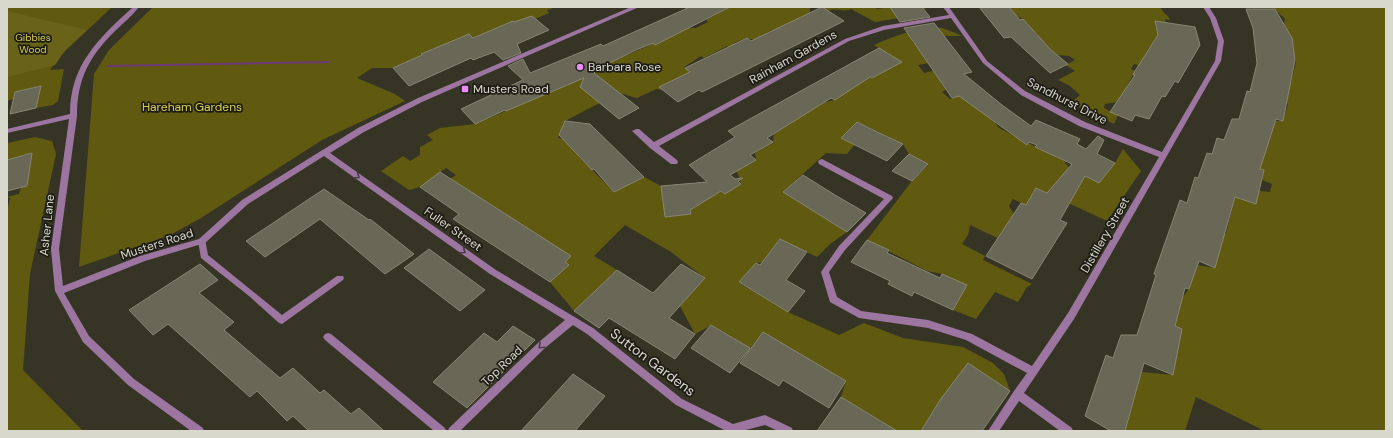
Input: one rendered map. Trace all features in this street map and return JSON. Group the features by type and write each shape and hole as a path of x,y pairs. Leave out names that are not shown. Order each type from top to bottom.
{"street":[{"name":"Asher Lane","path":"136,7 94,49 85,64 72,100 73,116 55,249 59,291 86,339 131,382 199,431"},
{"name":"Musters Road","path":"59,291 143,258 202,241 245,202 325,154 361,130 420,100 636,7"},
{"name":"Sandhurst Drive","path":"946,7 985,62 1023,93 1082,124 1164,156"},
{"name":"Distillery Street","path":"993,431 1075,310 1218,61 1221,41 1213,18 1206,7"},
{"name":"Rainham Gardens","path":"654,146 847,40 883,28 953,16"},
{"path":"7,131 73,116"},
{"path":"636,131 674,162"},
{"name":"Fuller Street","path":"325,154 493,272 571,321"},
{"path":"822,162 889,198 842,248 825,272 832,299 859,314 928,324 969,337 1034,372"},
{"path":"202,241 204,256 282,320 340,278"},
{"name":"Top Road","path":"453,431 542,345 571,321"},
{"name":"Sutton Gardens","path":"571,321 590,331 679,402 732,429 765,420 788,431"},
{"path":"328,336 441,431"},
{"path":"1017,394 1068,431"}],"green space":[{"path":"7,7 112,7 61,55 50,70 64,69 58,101 53,105 36,108 40,86 15,92 13,99 7,101"},
{"name":"Hareham Gardens","path":"153,7 556,7 547,10 549,13 518,26 513,21 473,38 469,34 436,50 434,48 393,68 372,68 357,78 395,94 405,101 322,140 201,218 170,235 79,267 94,74 109,50"},
{"path":"730,7 810,7 810,13 785,33 772,30 765,34 771,38 763,42 746,38 734,43 743,52 738,54 727,46 704,58 701,56 684,67 692,73 663,90 656,89 637,98 619,93 565,121 558,138 592,142 579,157 614,192 644,177 661,186 665,217 691,214 686,184 706,200 721,191 725,194 741,184 737,171 756,160 755,153 773,142 774,134 790,124 791,120 825,102 835,100 863,78 872,78 884,72 893,57 874,45 904,33 929,27 942,28 962,36 945,36 912,41 929,63 918,65 924,73 937,70 943,78 941,84 947,89 942,92 950,99 960,95 994,121 999,128 1064,161 1069,168 1099,183 1115,163 1123,149 1141,171 1107,221 1036,188 1026,205 1013,199 1009,206 1014,214 1009,221 1006,242 970,225 968,235 962,244 985,256 983,260 1032,284 1027,287 1018,302 995,292 976,319 953,310 966,285 942,274 927,271 867,240 912,181 928,165 909,154 903,144 857,122 841,138 855,144 847,154 826,153 783,192 847,232 830,244 817,257 780,239 762,262 756,263 739,283 788,312 839,335 864,323 903,338 963,347 993,363 1004,374 1010,391 968,364 959,413 938,403 921,431 877,431 883,422 841,397 846,381 805,357 773,348 778,341 763,332 750,348 712,325 695,334 680,306 705,278 671,252 625,225 594,256 617,270 574,311 550,282 569,265 565,262 571,256 529,238 535,233 531,230 523,236 525,226 519,223 513,228 506,214 450,179 456,175 446,168 420,187 409,190 381,171 403,156 410,161 420,155 420,147 433,140 427,135 440,128 475,124 596,73 592,69 637,51 685,28 696,28 708,22 706,20"},
{"path":"822,7 876,7 877,9 890,7 892,10 927,7 916,15 875,22 851,9 828,11"},
{"path":"1009,7 1160,7 1170,20 1165,19 1166,23 1155,22 1156,29 1168,30 1157,51 1149,48 1143,58 1147,63 1144,67 1134,64 1131,69 1135,71 1126,88 1127,100 1105,104 1104,108 1118,115 1114,124 1071,103 1080,95 1070,86 1058,80 1075,71 1066,65 1075,60 1069,56 1057,55 1038,38 1038,35 1023,19 1017,16"},
{"path":"1273,7 1386,7 1386,431 1265,431 1196,397 1185,431 1125,431 1142,372 1173,375 1180,339 1173,333 1182,298 1189,289 1197,265 1214,268 1206,233 1226,234 1235,197 1256,204 1259,191 1270,192 1272,184 1262,180 1264,170 1252,166 1275,121 1283,121 1288,104 1284,100 1288,85 1291,83 1296,62 1293,46 1284,40 1279,29 1286,28 1284,24 1285,19"},
{"name":"Gibbies Wood","path":"7,11 87,30 66,49 55,65 7,77"},
{"path":"35,137 52,141 56,154 30,274 23,370 83,431 9,431 7,429 7,212 10,198 7,197 19,194 31,154 7,160 7,143"}],"shaded area":[{"path":"329,61 329,63 107,67 108,65"}],"building":[{"path":"690,7 730,7 655,45 653,43 636,50 593,71 639,108 619,119 580,87 584,78 506,111 505,110 475,124 461,109 523,80 508,66 523,59 530,73 601,44 603,46"},
{"path":"822,7 844,21 702,92 699,90 678,102 659,87 690,72 685,68 747,38 751,41"},
{"path":"890,7 922,7 930,17 900,22"},
{"path":"979,7 1009,7 1020,20 1023,19 1050,49 1068,64 1050,73 1011,37 1004,38"},
{"path":"1246,9 1275,9 1292,38 1295,60 1283,121 1276,119 1260,169 1264,170 1256,204 1235,197 1215,268 1199,261 1189,289 1185,288 1175,326 1182,329 1173,375 1144,363 1125,431 1111,431 1085,416 1106,355 1113,358 1121,335 1137,335 1156,275 1154,274 1180,200 1187,203 1195,177 1198,178 1207,153 1212,154 1217,138 1224,140 1232,119 1239,119 1247,91 1250,92 1257,63 1253,28"},
{"path":"532,16 549,30 517,44 521,53 503,60 494,52 473,60 471,58 409,86 393,68 422,55 421,54 469,34 473,38 513,21 514,22"},
{"path":"1155,21 1195,27 1200,45 1178,83 1175,81 1165,97 1162,96 1149,119 1135,115 1132,121 1110,112 1135,75 1133,75 1158,35"},
{"path":"934,23 972,72 964,74 1002,105 1031,126 1036,120 1080,139 1077,144 1086,149 1098,136 1104,140 1097,154 1115,163 1099,183 1085,176 1060,220 1067,223 1032,279 986,256 1021,203 1026,205 1036,188 1047,193 1072,164 1035,147 1037,145 1029,142 1027,145 959,96 952,98 904,28"},
{"path":"879,48 902,62 872,78 870,77 835,100 831,98 767,138 773,142 750,155 756,160 730,175 735,179 743,178 738,181 741,184 725,194 721,191 690,210 691,214 665,217 661,186 707,182 689,165 735,137 728,131"},
{"path":"41,86 36,108 10,114 15,92"},
{"path":"565,121 590,124 644,177 614,192 594,169 592,170 559,135"},
{"path":"857,122 903,144 887,161 841,138"},
{"path":"32,153 27,186 7,191 7,160"},
{"path":"909,154 928,164 912,181 892,171"},
{"path":"440,172 571,256 565,262 569,265 550,282 453,219 459,214 420,187"},
{"path":"803,175 866,213 847,232 783,192"},
{"path":"324,189 369,220 370,219 414,254 385,274 320,219 265,257 246,241"},
{"path":"780,239 807,252 786,280 805,291 788,312 739,282 756,263 760,265"},
{"path":"867,240 889,250 887,253 940,278 942,274 967,285 953,310 914,292 912,296 888,284 890,281 851,262"},
{"path":"429,249 485,290 460,311 404,268"},
{"path":"200,264 218,280 199,293 234,322 224,330 280,378 293,368 320,393 324,390 351,414 359,408 384,431 309,431 293,416 287,421 257,391 250,397 168,324 153,335 129,310"},
{"path":"681,264 705,278 669,318 695,334 675,359 609,318 599,328 574,311 617,270 653,293"},
{"path":"711,325 750,348 730,373 691,348"},
{"path":"513,326 535,340 467,408 433,382 484,333 497,342"},
{"path":"763,332 846,381 829,408 783,380 779,386 740,363"},
{"path":"968,363 1010,391 982,431 921,431 940,400"},
{"path":"573,374 605,396 575,431 521,431"},
{"path":"841,397 897,431 817,431"}],"place":[{"name":"Barbara Rose","path":"580,67"},
{"name":"Musters Road","path":"465,89"}]}
